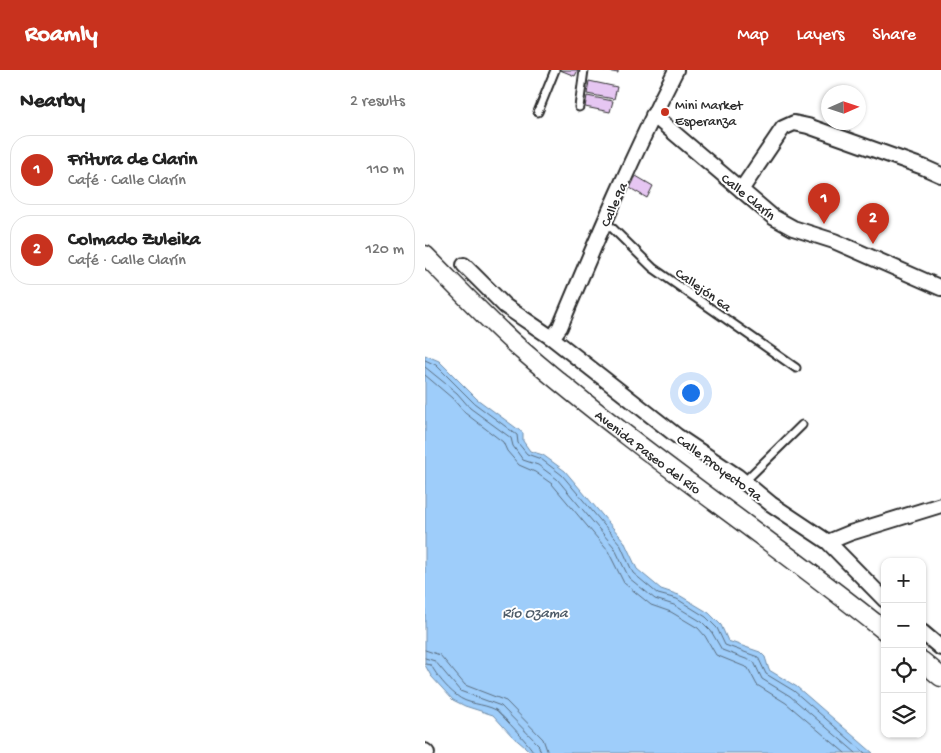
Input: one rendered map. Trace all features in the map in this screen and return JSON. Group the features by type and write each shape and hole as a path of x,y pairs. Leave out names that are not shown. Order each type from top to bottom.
{"street":[{"name":"Calle 9a","path":"552,338 560,327 605,221 653,115 676,70"},
{"name":"Calle Clarín","path":"653,115 773,217 793,228 834,241 941,288"},
{"path":"741,190 783,128 794,123 850,140 941,175"},
{"name":"Avenida Paseo del Río","path":"425,256 525,353 684,478 823,581 881,628"},
{"name":"Calle Proyecto 9a","path":"464,265 505,306 552,338 677,436 745,482 771,504 828,542 881,596"},
{"path":"828,542 849,533 941,505"},
{"path":"926,635 941,648"},
{"path":"926,664 941,677"}],"lane":[{"path":"538,112 555,70"},
{"path":"579,107 583,70"},
{"name":"Callejón 6a","path":"605,221 653,268 795,368"},
{"path":"745,482 802,425"}],"water":[{"name":"Río Ozama","path":"425,355 439,361 477,399 523,433 523,441 530,451 543,455 565,471 624,541 637,569 661,589 679,595 709,613 721,625 728,641 760,652 765,657 769,670 797,687 873,753 532,753 512,736 493,715 453,700 431,676 425,665"}],"building":[{"path":"560,70 578,70 575,76"},
{"path":"601,70 618,70 618,73"},
{"path":"589,81 617,87 614,99 587,94"},
{"path":"587,96 613,101 610,112 585,107"},
{"path":"636,176 653,186 647,198 630,188"}],"place":[{"name":"Mini Market Esperanza","path":"665,112"},
{"name":"Fritura de Clarin","path":"824,224"},
{"name":"Colmado Zuleika","path":"873,244"}]}
